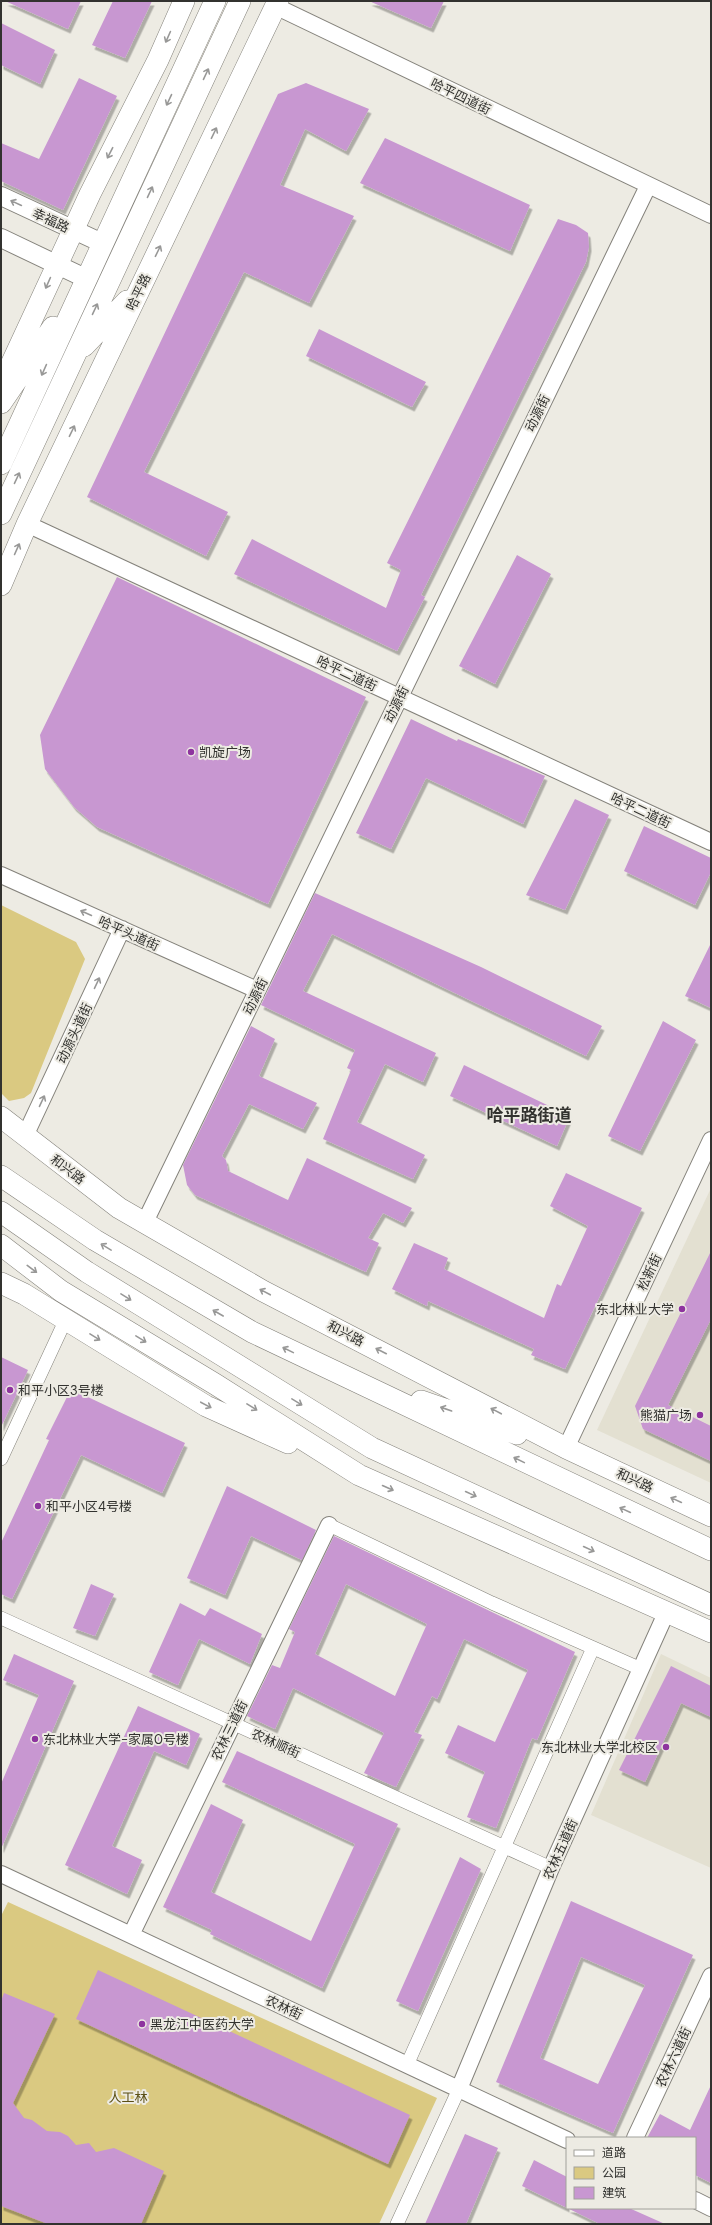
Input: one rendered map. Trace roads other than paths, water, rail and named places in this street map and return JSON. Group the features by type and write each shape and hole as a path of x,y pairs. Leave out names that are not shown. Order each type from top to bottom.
{"highway":[{"path":"1,386 73,230 158,60 184,1"},
{"path":"1,464 85,278 215,1"},
{"path":"1,514 72,358 240,1"},
{"name":"哈平路","path":"1,584 27,524 276,4"},
{"path":"1,403 85,278"},
{"path":"72,358 140,289"},
{"name":"和兴路","path":"1,1117 119,1208 263,1291 566,1448 711,1516"},
{"path":"1,1176 95,1240 252,1332 711,1550"},
{"path":"1,1212 87,1272 372,1448 518,1544"},
{"path":"1,1245 61,1291 215,1384 359,1475"},
{"path":"1,1283 24,1294 66,1319 206,1406 359,1475 518,1544 711,1632"},
{"path":"319,1365 589,1459"},
{"path":"372,1448 711,1606"}],"main road":[{"name":"幸福路","path":"1,196 102,243"},
{"path":"1,238 85,278"}],"street":[{"name":"哈平四道街","path":"276,4 648,186 711,215"},
{"name":"动源街","path":"144,1222 648,186"},
{"name":"哈平二道街","path":"27,524 711,842"},
{"name":"哈平头道街","path":"1,875 257,990"},
{"name":"动源头道街","path":"25,1136 122,929"},
{"name":"松新街","path":"566,1448 711,1140"},
{"path":"1,1459 66,1319"},
{"path":"329,1525 492,1603 641,1669"},
{"name":"农林三道街","path":"131,1935 232,1723 329,1525"},
{"name":"农林五道街","path":"459,2089 551,1868 667,1611"},
{"name":"农林顺街","path":"1,1618 551,1868"},
{"path":"407,2065 593,1648"},
{"name":"农林街","path":"1,1874 566,2140"},
{"name":"农林六道街","path":"635,2137 711,1976"},
{"path":"397,2224 459,2089"},
{"path":"696,2200 711,2208"}],"place":[{"name":"凯旋广场","path":"191,752"},
{"name":"东北林业大学","path":"682,1309"},
{"name":"和平小区3号楼","path":"10,1390"},
{"name":"熊猫广场","path":"700,1415"},
{"name":"和平小区4号楼","path":"38,1506"},
{"name":"东北林业大学-家属0号楼","path":"35,1739"},
{"name":"东北林业大学北校区","path":"666,1747"},
{"name":"黑龙江中医药大学","path":"142,2024"}],"district":[{"name":"哈平路街道","path":"529,1115"}],"park label":[{"name":"人工林","path":"128,2097"}]}
